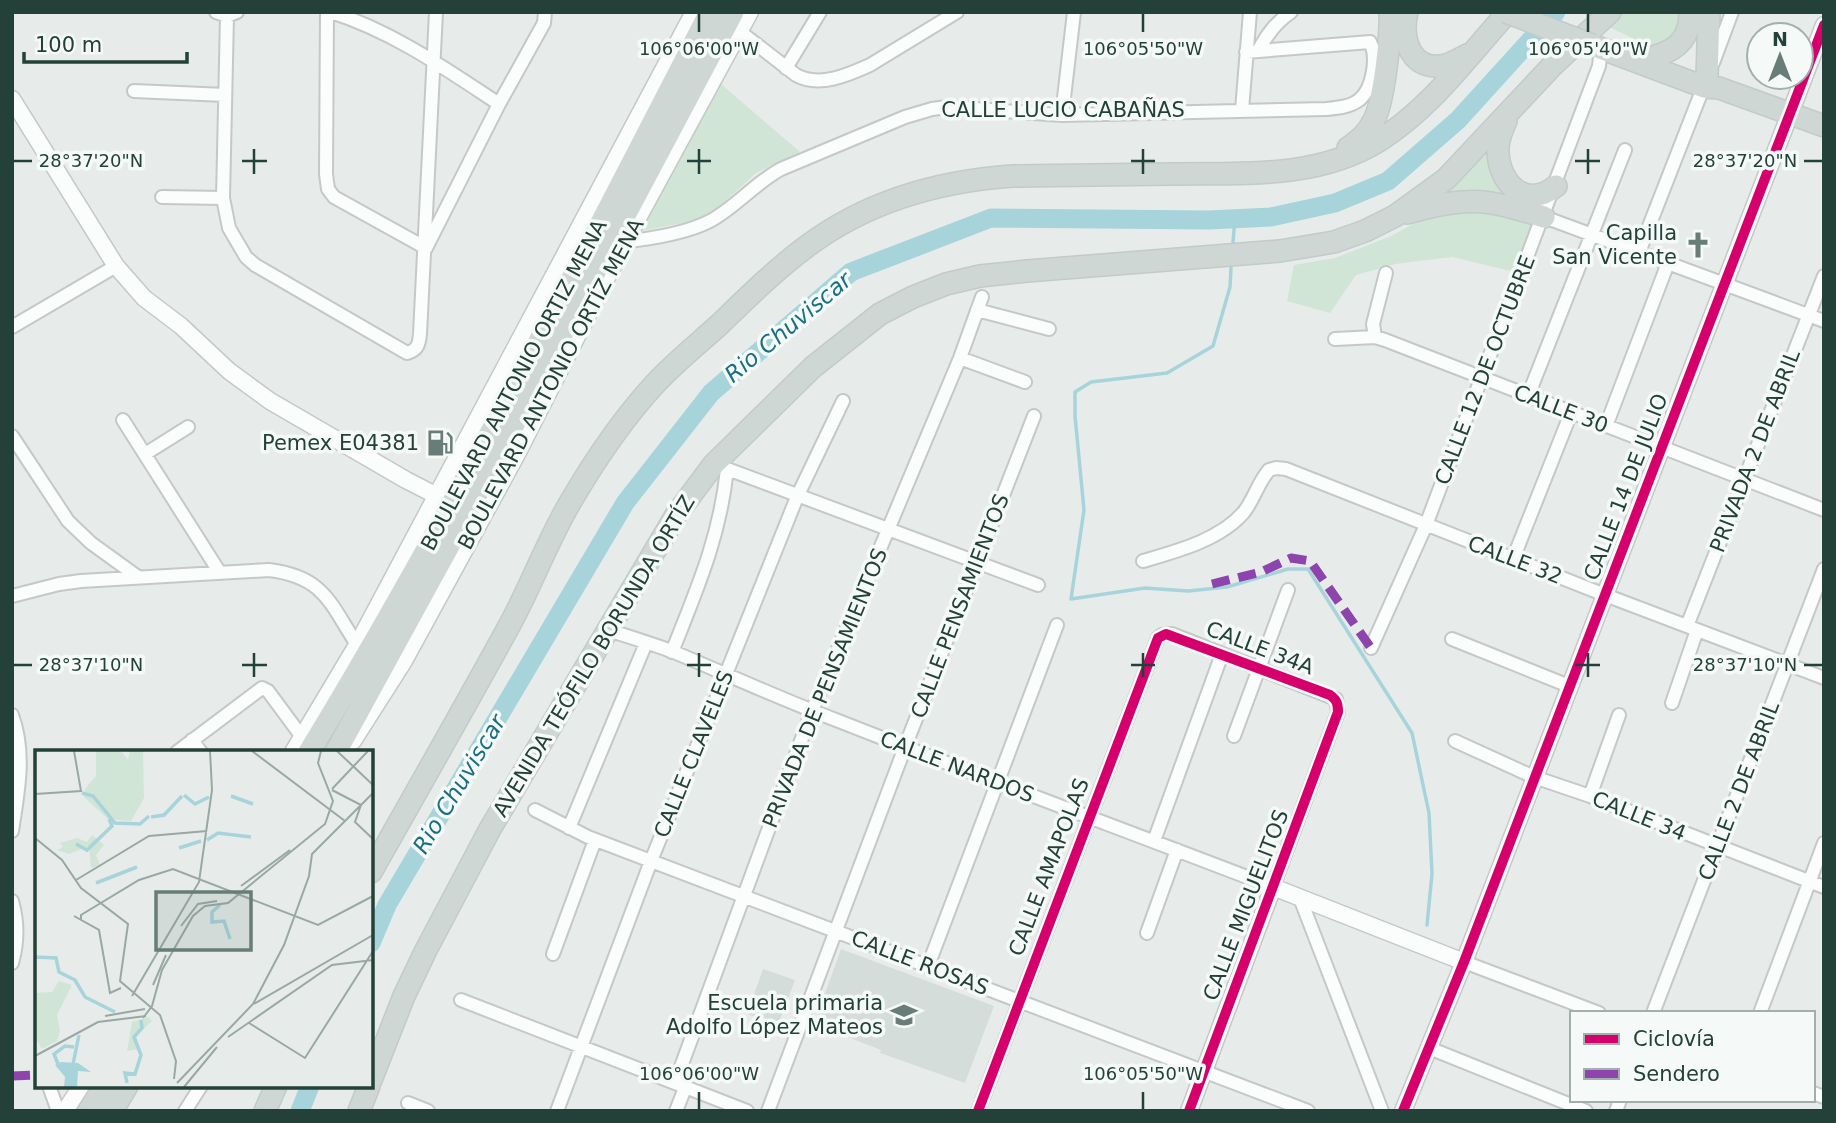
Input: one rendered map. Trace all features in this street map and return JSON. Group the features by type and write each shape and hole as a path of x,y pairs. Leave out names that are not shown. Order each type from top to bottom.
{"main road":[{"path":"1325,163 1364,136 1376,118 1381,98 1390,12"},
{"path":"1407,12 1404,33 1407,47 1419,61 1432,66 1447,65 1472,52"},
{"path":"373,868 510,624 555,528 619,427 655,384 774,273 807,246 845,222 898,197 940,184 977,178 1270,173 1325,163 1379,141 1402,125 1432,98 1507,12 1597,42 1824,126"},
{"path":"1544,12 1597,42 1656,56 1710,84"},
{"name":"AVENIDA TEÓFILO BORUNDA ORTÍZ","path":"373,1075 404,996 490,829 676,515 813,367 880,314 946,284 980,276 1027,271 1280,251 1334,242 1395,216 1446,179 1552,66 1609,12"},
{"path":"1656,56 1672,51 1683,42 1689,27 1690,12"},
{"path":"1709,12 1710,84"},
{"name":"BOULEVARD ANTONIO ORTIZ MENA","path":"337,750 373,665 453,503 608,244 726,18"},
{"path":"1512,109 1498,147 1503,177 1524,195 1537,197 1556,186"},
{"path":"1395,216 1444,202 1466,200 1504,204 1544,217"},
{"name":"BOULEVARD ANTONIO ORTIZ MENA","path":"306,744 373,665"},
{"path":"89,1111 103,1088"},
{"path":"112,1111 126,1088"},
{"path":"265,1111 275,1088"},
{"path":"359,1111 368,1088"}],"street":[{"path":"426,248 340,201 328,189 329,12 360,21 433,61 499,104"},
{"path":"227,13 223,198 229,228 246,257 255,265 402,352 414,351 421,334 436,12"},
{"path":"426,248 499,104 544,23 545,12"},
{"path":"12,99 116,266 144,298 181,326 211,356 246,384 330,436 453,503 694,12"},
{"name":"BOULEVARD ANTONIO ORTÍZ MENA","path":"347,750 373,665 404,661 517,454 608,244 726,18 750,12"},
{"path":"786,68 820,12"},
{"path":"726,18 804,80 824,81 856,72 957,12"},
{"path":"1062,115 1074,12"},
{"path":"1242,110 1252,52 1250,12"},
{"path":"1252,52 1279,20 1291,12"},
{"path":"1639,252 1710,84 1732,12"},
{"name":"CALLE 14 DE JULIO","path":"1403,1111 1464,962 1824,25"},
{"name":"CALLE LUCIO CABAÑAS","path":"608,244 666,235 709,221 781,169 905,117 932,109 963,107 1062,115 1326,109 1357,102 1366,93 1372,70 1372,46 1370,42 1364,41 1252,52"},
{"name":"CALLE 12 DE OCTUBRE","path":"1371,648 1426,525 1556,186 1599,66 1597,42"},
{"path":"134,91 225,95"},
{"path":"1528,396 1625,150"},
{"path":"162,197 223,198"},
{"path":"1544,217 1824,321"},
{"path":"1606,426 1668,263"},
{"path":"12,327 116,266"},
{"path":"1376,337 1373,324 1386,273"},
{"name":"PRIVADA 2 DE ABRIL","path":"1692,628 1744,480 1824,276"},
{"name":"PRIVADA DE PENSAMIENTOS","path":"676,1111 680,1085 743,896 812,711 960,358 982,297"},
{"path":"977,310 1049,328"},
{"name":"CALLE 30","path":"1335,339 1376,337 1824,510"},
{"path":"960,358 1025,382"},
{"name":"CALLE CLAVELES","path":"557,1111 651,861 797,497 843,401"},
{"path":"1513,559 1571,413"},
{"name":"CALLE PENSAMIENTOS","path":"768,1111 905,747 1034,416"},
{"path":"123,420 220,573"},
{"path":"145,454 188,427"},
{"path":"12,436 68,521 91,543 138,577"},
{"path":"672,652 713,547 723,505 721,467 1038,585"},
{"name":"CALLE 32","path":"1143,561 1220,532 1246,510 1269,470 1286,469 1824,678"},
{"name":"BOULEVARD ANTONIO ORTIZ MENA","path":"373,665 453,503"},
{"name":"CALLE 2 DE ABRIL","path":"1654,1011 1824,569"},
{"path":"12,596 59,584 269,570 300,577 316,586 328,598 373,665"},
{"path":"1234,736 1288,590"},
{"path":"928,966 1057,625"},
{"path":"1672,703 1692,628"},
{"name":"CALLE NARDOS","path":"608,630 672,652 812,711 1464,962"},
{"name":"CALLE 34A","path":"1158,638 1172,634 1330,695 1336,699 1338,712"},
{"name":"CALLE AMAPOLAS","path":"978,1111 1088,816 1158,638"},
{"path":"1452,639 1569,686"},
{"path":"569,828 646,643"},
{"path":"1154,841 1222,654"},
{"path":"180,750 262,688 268,691 306,744"},
{"name":"CALLE MIGUELITOS","path":"1189,1111 1338,712"},
{"path":"12,715 20,743 20,761 12,831"},
{"path":"1590,796 1619,715"},
{"path":"192,740 200,750"},
{"name":"CALLE 34","path":"1455,741 1534,777 1824,887"},
{"name":"CALLE ROSAS","path":"535,810 595,840 1308,1111"},
{"path":"553,954 595,840"},
{"path":"1761,1011 1824,843"},
{"path":"1147,933 1177,850"},
{"path":"1300,898 1382,1111"},
{"path":"12,901 17,946 12,963"},
{"path":"1464,962 1594,1011"},
{"path":"461,1000 747,1111"},
{"path":"1429,1048 1586,1111"},
{"path":"50,1088 58,1111"},
{"path":"65,1111 80,1088"},
{"path":"185,1111 200,1088"},
{"path":"408,1103 428,1111"}],"shaded area":[{"name":"Escuela primaria Adolfo López Mateos","path":"841,949 994,1006 965,1083 880,1053 881,1050 814,1024"},
{"path":"763,969 795,980 778,1025 747,1014"}],"green space":[{"path":"1616,12 1683,12 1683,26 1659,47 1648,46 1603,24"},
{"path":"721,84 800,152 756,173 707,218 641,231"},
{"path":"1496,139 1492,152 1541,206 1434,196 1475,164"},
{"path":"1465,209 1503,214 1533,223 1515,272 1452,257 1395,264 1356,275 1330,313 1287,301 1294,265 1335,258 1391,236 1429,215"}],"waterway":[{"name":"Rio Chuviscar","path":"373,938 387,905 625,503 711,393 851,272 991,218 1209,220 1271,217 1335,203 1388,181 1458,120 1556,12"},
{"path":"1233,242 1235,218"},
{"path":"1231,268 1230,287 1213,346 1167,373 1091,382 1075,392 1084,510 1071,599 1145,588 1188,591 1227,587 1288,569 1308,569 1412,733 1429,813 1432,874 1427,925"},
{"name":"Rio Chuviscar","path":"300,1111 309,1088"}],"marked path":[{"path":"1212,584 1261,572 1291,558 1310,561 1371,648"},
{"path":"12,1076 35,1075"}],"cycle path":[{"path":"1403,1111 1464,962 1824,25"},
{"path":"978,1111 1158,638 1166,634 1330,695 1336,700 1338,709 1189,1111"}],"place":[{"name":"Capilla San Vicente","path":"1698,245"},
{"name":"Pemex E04381","path":"440,443"},
{"name":"Escuela primaria Adolfo López Mateos","path":"904,1015"}]}
